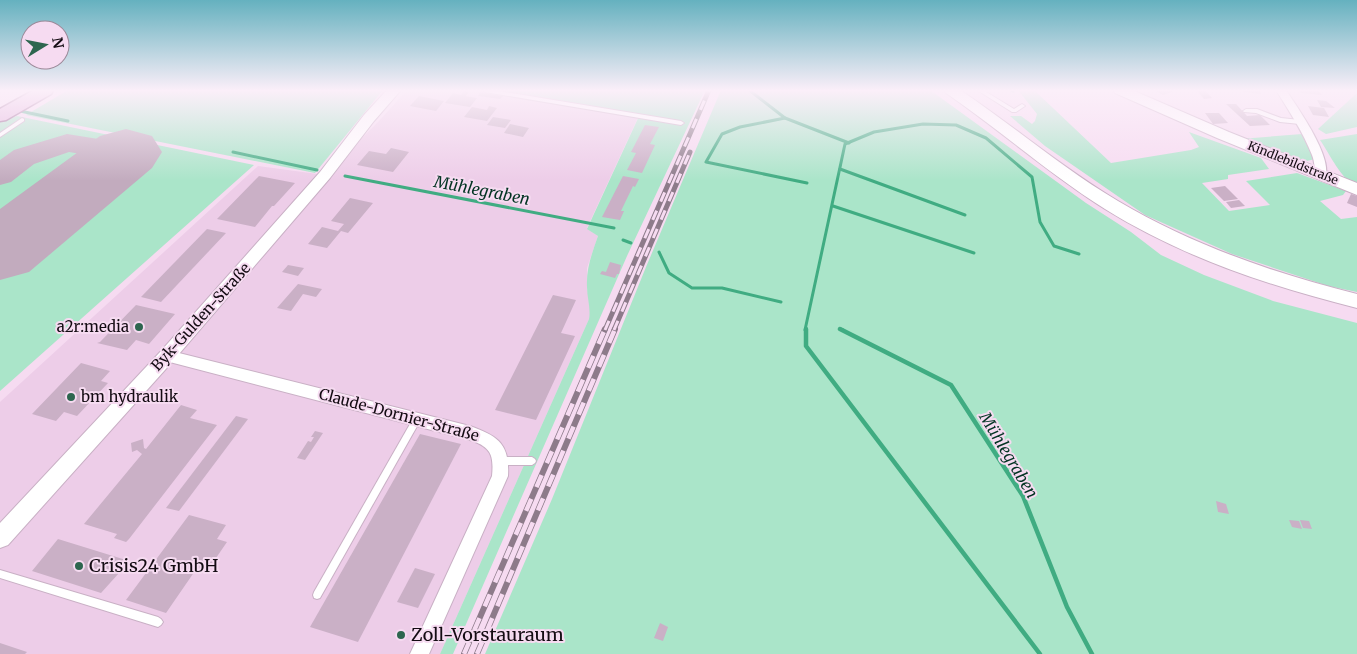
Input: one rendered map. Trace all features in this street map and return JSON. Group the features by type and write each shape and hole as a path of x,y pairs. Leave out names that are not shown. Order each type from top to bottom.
{"main road":[{"path":"992,121 1080,185 1146,225 1178,241 1254,272 1322,294 1357,301"},
{"name":"Kindlebildstraße","path":"1189,121 1357,189"}],"street":[{"name":"Byk-Gulden-Straße","path":"0,538 167,356 325,175 367,121"},
{"path":"1300,122 1318,154 1323,168 1322,174"},
{"name":"Claude-Dornier-Straße","path":"167,356 487,438 497,449 502,461"},
{"path":"419,654 500,476 502,461"}],"lane":[{"path":"0,135 21,121"},
{"path":"666,121 681,123"},
{"path":"1285,121 1300,122"},
{"path":"317,594 417,419"},
{"path":"502,461 532,461"},
{"path":"0,574 158,622"}],"shaded area":[{"path":"379,121 637,121 587,228 598,236 587,268 587,289 591,309 589,319 440,654 0,654 0,402 258,166 325,175"}],"green space":[{"path":"39,121 254,165 0,391 0,122"},
{"path":"54,121 358,121 315,173"},
{"path":"637,121 691,121 627,256 453,654 440,654 589,319 587,274 598,236 587,229"},
{"path":"708,121 972,121 1161,255 1204,275 1273,301 1357,323 1357,654 485,654 552,499 646,267"},
{"path":"1015,121 1027,121 1032,124 1035,121 1066,121 1111,163 1191,150 1199,147 1189,132 1261,158 1269,169 1228,175 1228,179 1202,183 1229,211 1270,205 1246,181 1297,173 1346,191 1343,195 1320,201 1341,219 1357,217 1357,292 1328,286 1232,254 1145,215 1045,146"},
{"path":"1327,121 1357,121 1357,127 1326,134 1318,129"},
{"path":"1302,134 1313,150 1315,159 1307,161 1240,139"},
{"path":"1357,134 1357,186 1351,183 1336,166 1320,140"}],"building":[{"path":"490,121 511,121 505,128 487,125"},
{"path":"1210,121 1226,121 1228,123 1213,124"},
{"path":"1244,121 1266,121 1270,125 1250,126"},
{"path":"510,124 529,128 523,137 504,133"},
{"path":"645,125 659,127 650,144 655,145 642,173 627,170 636,153 631,152"},
{"path":"391,148 409,152 393,172 357,165 369,151 386,154"},
{"path":"259,176 295,183 272,206 255,227 217,219"},
{"path":"623,176 639,179 635,187 633,186 621,211 624,211 620,220 602,217"},
{"path":"1225,186 1238,199 1224,201 1211,188"},
{"path":"1351,194 1357,196 1357,207 1347,203"},
{"path":"350,198 373,203 348,233 341,231 327,248 308,244 322,227 338,231 344,224 331,221"},
{"path":"1239,200 1245,206 1231,208 1226,202"},
{"path":"207,229 226,233 161,302 141,297"},
{"path":"610,262 621,265 619,274 615,278 600,274 602,271 606,272"},
{"path":"288,265 304,268 298,276 282,272"},
{"path":"298,284 322,289 316,297 303,294 291,311 277,308"},
{"path":"553,295 576,300 561,333 575,336 536,420 495,410"},
{"name":"a2r:media","path":"136,305 175,314 149,344 136,340 127,350 97,343 100,342"},
{"name":"bm hydraulik","path":"81,363 110,371 101,381 108,383 77,416 64,412 56,421 32,414"},
{"path":"181,405 197,410 190,418 217,425 129,539 126,542 114,538 117,534 84,524 142,454 137,450 132,452 131,443 143,439 144,448 146,449"},
{"path":"236,416 248,419 179,511 166,508"},
{"path":"315,431 323,433 305,460 297,458 308,441 311,442 314,437 311,437"},
{"path":"420,434 461,444 358,642 310,627"},
{"path":"1216,501 1226,504 1229,514 1218,512"},
{"path":"189,515 226,525 217,539 227,542 207,571 197,568 166,613 126,600"},
{"path":"1289,520 1299,521 1302,529 1292,527"},
{"path":"1300,520 1309,521 1312,529 1303,528"},
{"name":"Crisis24 GmbH","path":"58,539 126,560 117,572 119,573 101,593 32,571"},
{"path":"415,568 435,574 418,608 397,602"},
{"path":"660,623 668,627 663,641 654,638"},
{"path":"0,643 27,652 25,654 0,654"}],"waterway":[{"path":"772,121 740,127 722,134 706,162 807,183"},
{"path":"791,121 848,143"},
{"path":"848,143 874,132 923,124 956,125 986,138 1032,177 1040,222 1054,246 1079,254"},
{"path":"805,330 845,144 848,143"},
{"name":"Mühlegraben","path":"233,152 317,170"},
{"path":"840,169 965,215"},
{"name":"Mühlegraben","path":"345,176 614,228"},
{"path":"833,206 974,253"},
{"name":"Mühlegraben","path":"623,240 631,243"},
{"name":"Mühlegraben","path":"659,252 669,273 692,288 722,288 781,302"},
{"path":"806,329 806,346 1040,654"},
{"name":"Mühlegraben","path":"843,330 840,329 951,385 1023,496 1067,607 1092,654"}],"taxiway":[{"path":"0,175 24,157 67,143 126,152"}],"runway":[{"path":"0,251 126,152"}],"railway":[{"path":"605,330 696,121"},
{"path":"614,330 690,152"},
{"path":"464,654 605,329"},
{"path":"477,654 615,329"}],"place":[{"name":"a2r:media","path":"139,327"},
{"name":"bm hydraulik","path":"71,397"},
{"name":"Crisis24 GmbH","path":"79,566"},
{"name":"Zoll-Vorstauraum","path":"401,635"}]}
